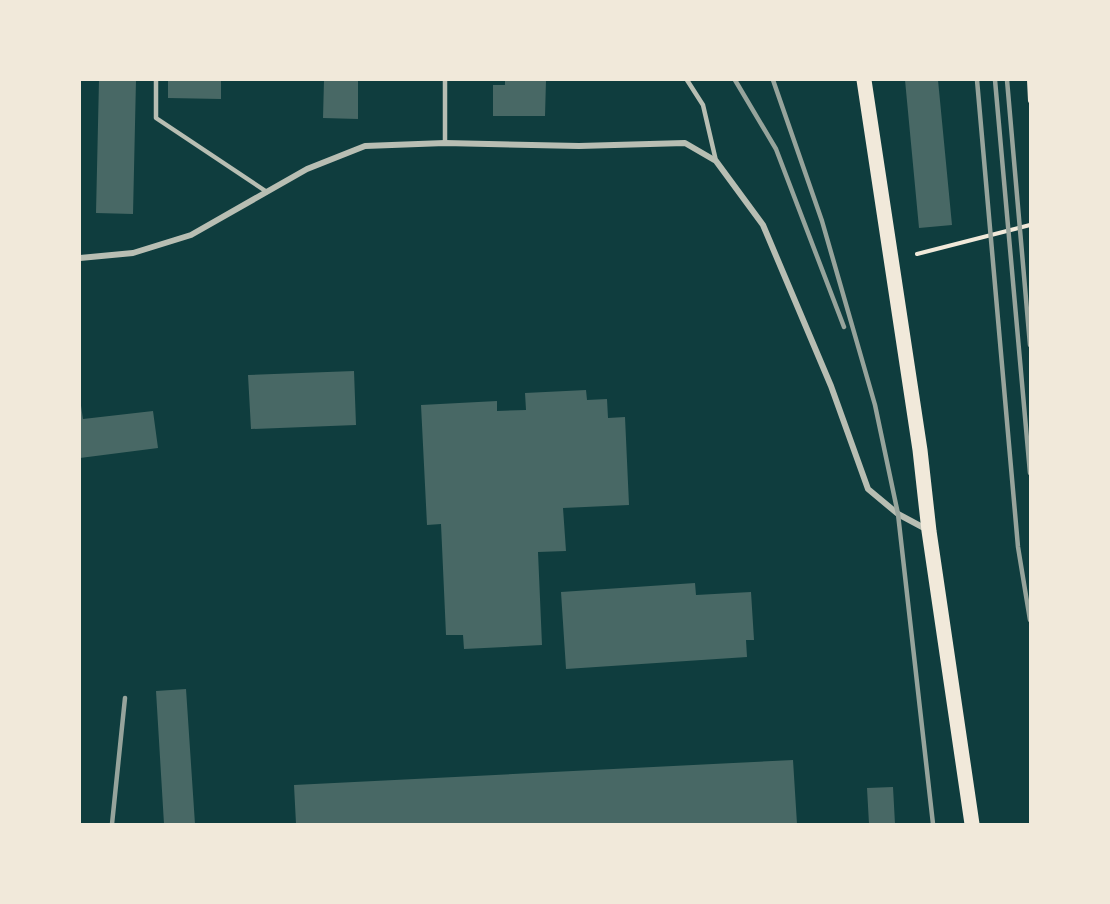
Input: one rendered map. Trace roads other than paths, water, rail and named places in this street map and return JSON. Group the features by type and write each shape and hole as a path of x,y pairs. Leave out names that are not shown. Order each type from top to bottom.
{"main road":[{"path":"864,80 920,450 929,531 972,825"}],"street":[{"path":"80,258 133,253 191,235 307,169 365,146 445,143 579,146 685,142 716,161 764,225 831,386 868,489 898,514 929,531"}],"lane":[{"path":"156,80 156,118 267,192"},
{"path":"445,80 445,143"},
{"path":"687,80 703,105 716,161"}],"railway":[{"path":"735,80 776,149 844,327"},
{"path":"773,80 822,221 875,405 898,514 933,824"},
{"path":"977,80 1018,547 1030,620"},
{"path":"995,80 1030,473"},
{"path":"1007,80 1030,345"},
{"path":"112,824 125,698"}]}
